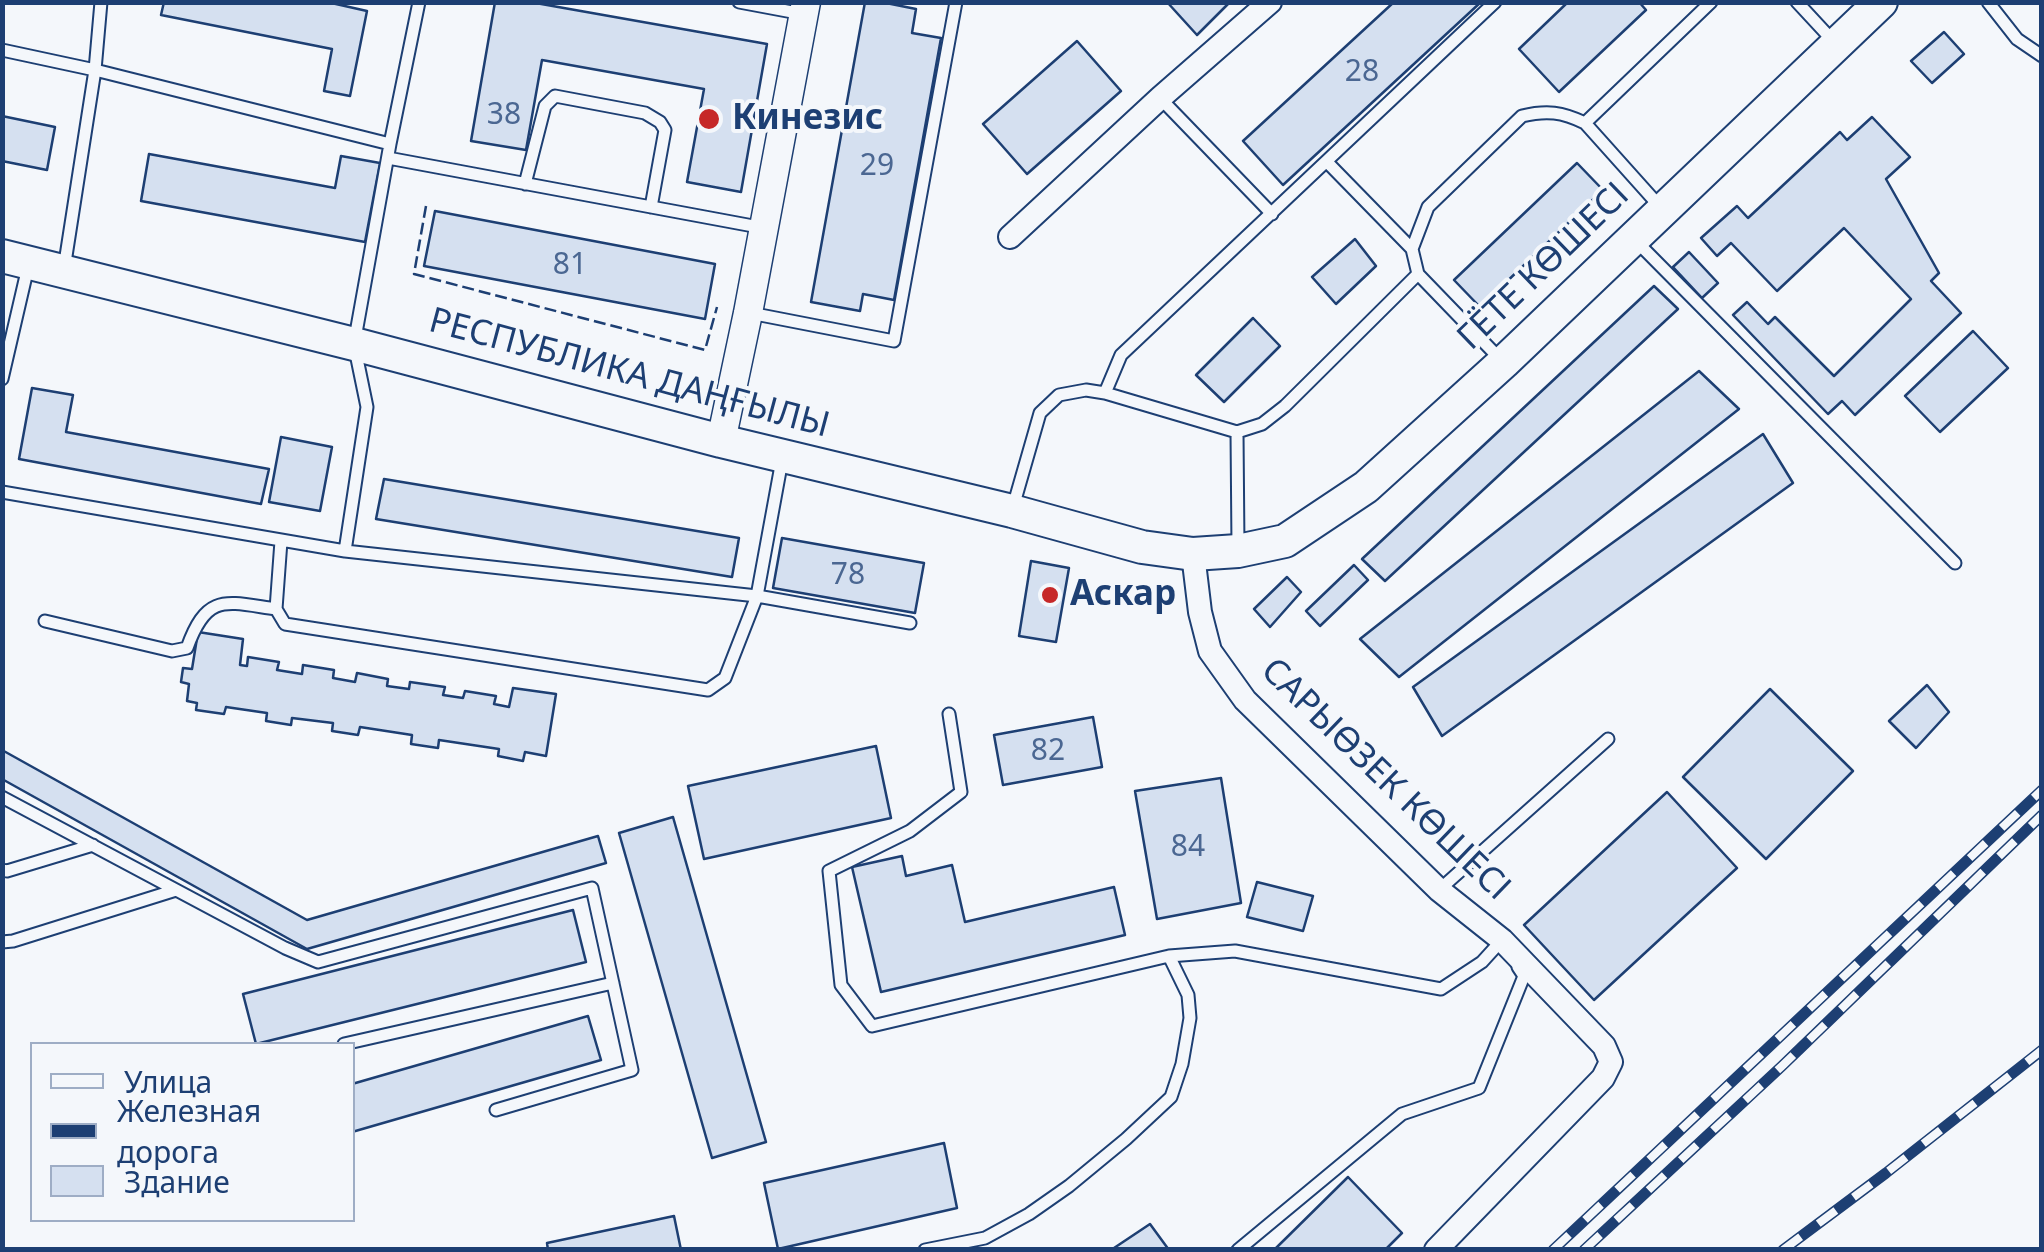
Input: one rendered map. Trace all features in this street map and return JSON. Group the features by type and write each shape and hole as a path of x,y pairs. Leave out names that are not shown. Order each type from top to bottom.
{"main road":[{"name":"ГЁТЕ КӨШЕСІ","path":"1238,551 1284,541 1366,488 1504,362 1881,2"},
{"name":"РЕСПУБЛИКА ДАҢҒЫЛЫ","path":"16,260 1142,547 1194,554 1238,551"}],"street":[{"path":"1010,237 1270,2"},
{"path":"721,441 804,8"},
{"name":"САРЫӨЗЕК КӨШЕСІ","path":"1194,554 1200,612 1210,650 1245,700 1439,890 1502,940 1604,1046 1611,1062 1602,1078 1436,1250"}],"lane":[{"path":"64,271 94,70 100,2"},
{"path":"345,551 367,407 354,344 420,2"},
{"path":"739,2 804,8"},
{"path":"748,313 894,342 956,2"},
{"path":"1105,392 1121,355 1495,2"},
{"path":"1584,123 1711,2"},
{"path":"1797,2 1838,46"},
{"path":"1988,2 2017,39 2042,56"},
{"path":"2,50 390,144"},
{"path":"525,184 545,106 555,96 646,113 660,122 664,130 652,207"},
{"path":"1160,98 1272,214"},
{"path":"1412,249 1428,207 1522,116 1543,111 1562,112 1584,123 1662,210"},
{"path":"388,158 764,228"},
{"path":"1326,162 1412,249 1418,274 1504,362"},
{"path":"1633,238 1954,563"},
{"path":"2,379 16,260"},
{"path":"1012,511 1040,413 1058,395 1086,390 1105,392 1238,432 1262,424 1418,274"},
{"path":"1238,432 1238,551"},
{"path":"281,541 276,609 285,624 708,690 725,678 757,596 783,456"},
{"path":"2,492 345,551 757,596 910,623"},
{"path":"45,621 172,651 186,648 194,627 210,608 224,602 276,609"},
{"path":"948,714 961,792 910,831 829,871 841,985 872,1026 1169,956 1234,951 1442,989 1482,962 1502,940 1524,976 1479,1088 1402,1114 1238,1250"},
{"path":"1439,890 1608,739"},
{"path":"2,797 318,962 592,888 632,1070 496,1110"},
{"path":"2,870 93,845"},
{"path":"2,942 13,942 176,890"},
{"path":"925,1250 985,1238 1029,1214 1126,1140 1171,1098 1190,1018 1188,995 1169,956"},
{"path":"353,1042 613,983"}],"building":[{"path":"164,2 327,2 367,11 350,96 324,91 332,49 161,15"},
{"path":"495,2 530,2 767,44 741,192 687,182 704,89 542,60 526,150 471,141"},
{"path":"865,2 916,9 912,33 941,38 894,300 863,294 860,311 811,302"},
{"path":"1167,2 1230,2 1197,35"},
{"path":"1394,2 1481,2 1283,185 1243,141"},
{"path":"1568,2 1639,2 1646,10 1559,92 1519,49"},
{"path":"1944,32 1964,54 1932,83 1911,61"},
{"path":"1077,41 1121,91 1027,174 983,124"},
{"path":"2,116 55,127 47,170 2,161"},
{"path":"1872,117 1910,157 1886,179 1939,273 1931,281 1961,313 1855,415 1842,401 1828,414 1733,315 1747,302 1768,324 1775,317 1834,376 1911,299 1844,228 1777,291 1731,243 1717,256 1701,238 1737,206 1748,218 1840,132 1847,140"},
{"path":"149,154 335,188 341,156 380,163 365,242 141,201"},
{"path":"1577,163 1603,190 1480,307 1454,280"},
{"path":"435,211 715,264 705,319 424,266"},
{"path":"1355,239 1376,266 1336,304 1312,277"},
{"path":"1689,252 1718,283 1702,298 1673,267"},
{"path":"1654,286 1678,309 1385,581 1362,559"},
{"path":"1253,318 1280,346 1224,402 1196,375"},
{"path":"1973,331 2008,368 1940,432 1905,396"},
{"path":"1699,371 1739,409 1399,677 1360,639"},
{"path":"32,388 73,395 66,432 269,469 261,504 19,459"},
{"path":"1763,434 1793,483 1442,736 1413,687"},
{"path":"281,437 332,447 320,511 269,502"},
{"path":"384,479 739,538 732,577 376,519"},
{"path":"782,538 924,563 915,613 773,588"},
{"path":"1031,561 1069,568 1056,642 1019,636"},
{"path":"1354,565 1368,580 1320,626 1306,611"},
{"path":"1287,577 1301,592 1270,627 1254,609"},
{"path":"198,632 243,639 240,665 247,666 248,657 279,662 277,670 302,674 303,665 334,670 333,678 355,682 357,673 388,679 387,686 409,689 410,682 445,687 443,695 463,698 465,691 496,696 494,704 509,707 513,688 556,694 546,756 525,752 523,761 498,756 499,749 439,740 438,748 411,744 412,735 360,727 358,735 332,731 333,723 292,718 291,725 266,721 267,713 226,707 224,714 196,710 197,703 187,701 189,684 181,682 183,668 192,669"},
{"path":"1927,685 1949,712 1916,748 1889,721"},
{"path":"1770,689 1853,771 1766,859 1683,777"},
{"path":"1093,717 1102,767 1003,785 994,735"},
{"path":"876,746 891,818 704,859 688,786"},
{"path":"2,750 307,920 598,836 606,863 307,949 2,779"},
{"path":"1221,778 1241,903 1157,919 1135,791"},
{"path":"1667,792 1737,868 1594,1000 1524,925"},
{"path":"673,817 766,1142 712,1158 619,833"},
{"path":"902,856 906,876 952,865 965,922 1114,887 1125,935 881,992 852,867"},
{"path":"1257,882 1313,896 1303,931 1247,917"},
{"path":"573,910 586,962 264,1042 255,1042 243,994"},
{"path":"588,1016 601,1060 355,1131 355,1083"},
{"path":"944,1143 957,1208 778,1249 764,1183"},
{"path":"1348,1177 1402,1233 1385,1250 1274,1250"},
{"path":"674,1216 681,1250 548,1250 547,1243"},
{"path":"1150,1224 1169,1250 1111,1250"}],"railway":[{"path":"1553,1250 2042,790"},
{"path":"1584,1250 2042,815"},
{"path":"1783,1250 2042,1050"}],"fence":[{"path":"426,206 414,274 705,350 717,307"}],"place":[{"name":"Кинезис","path":"709,119"},
{"name":"Аскар","path":"1050,595"}]}
